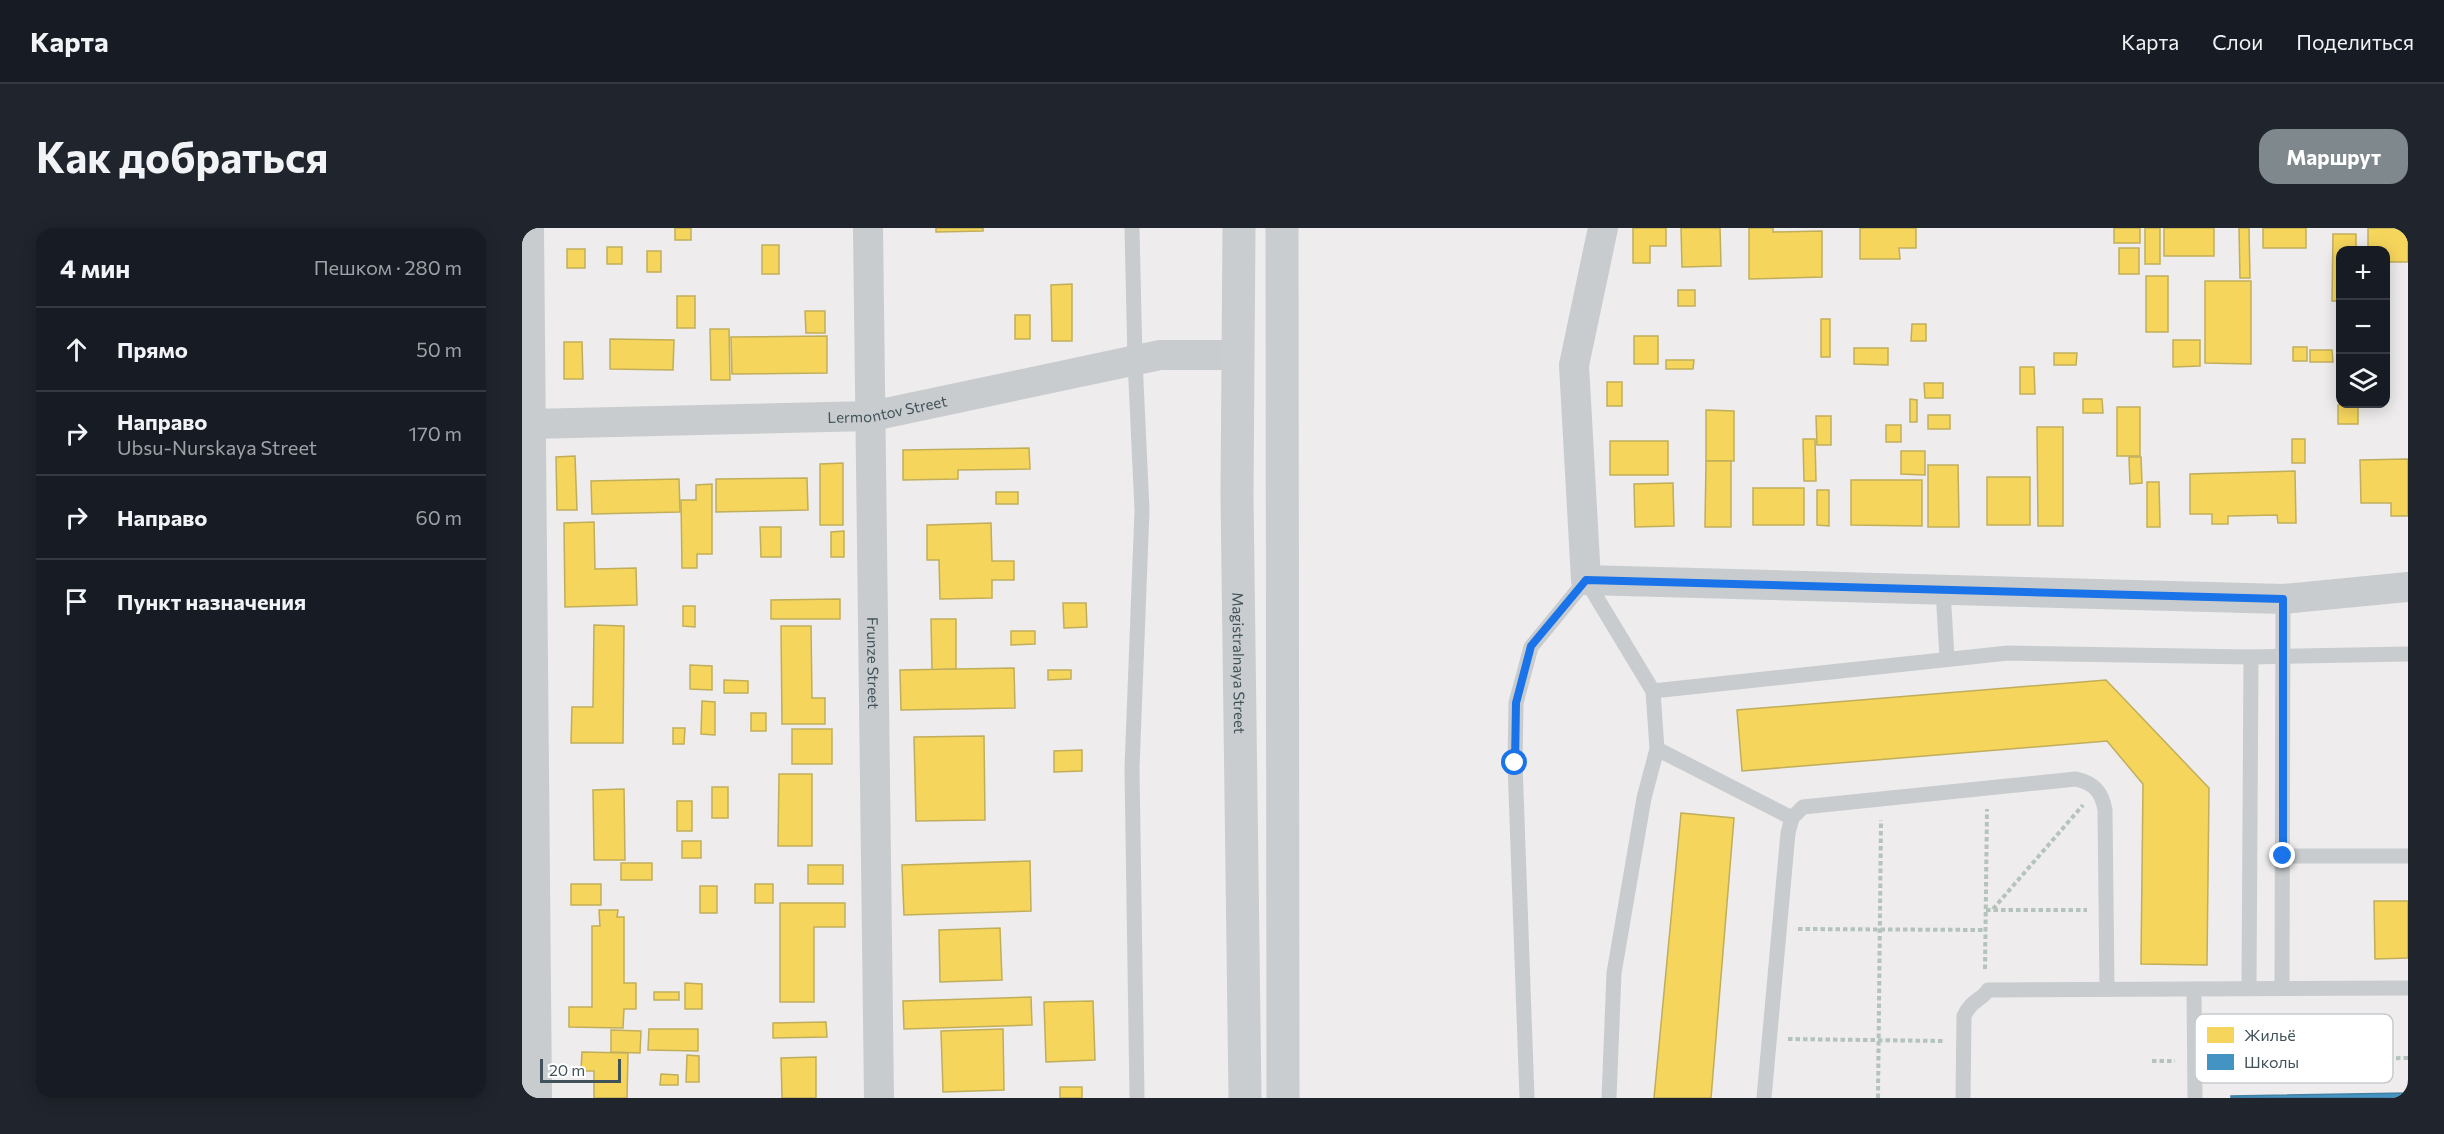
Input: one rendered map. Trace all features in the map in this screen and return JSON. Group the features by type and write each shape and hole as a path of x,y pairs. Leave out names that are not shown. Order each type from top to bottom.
{"main road":[{"name":"Magistralnaya Street","path":"1239,228 1238,495 1245,1098"},
{"path":"1282,228 1283,1098"}],"street":[{"path":"529,228 526,353 530,424 537,1098"},
{"name":"Frunze Street","path":"868,228 879,1098"},
{"path":"1604,228 1574,365 1586,580 2283,599 2408,587"},
{"name":"Lermontov Street","path":"530,424 872,416 1160,355 1239,355"}],"lane":[{"path":"1132,228 1142,510 1132,768 1137,1098"},
{"path":"1527,1098 1515,763 1516,703 1531,646 1586,580 1653,691 1657,749 1644,798 1614,973 1609,1098"},
{"path":"1943,590 1947,658"},
{"path":"2282,988 2285,657 2283,599"},
{"path":"1653,691 2008,653 2251,657 2408,654"},
{"path":"2249,988 2251,657"},
{"path":"1657,749 1792,818"},
{"path":"1764,1098 1788,832 1792,818 1803,807 2076,779 2088,782 2097,788 2103,799 2105,810 2107,989"},
{"path":"2283,856 2408,856"},
{"path":"1963,1098 1964,1016 1974,1000 1988,990 2408,988"},
{"path":"2194,989 2195,1098"}],"path":[{"path":"1985,994 1987,788"},
{"path":"1994,909 2097,788"},
{"path":"1878,1098 1881,799"},
{"path":"1986,910 2106,910"},
{"path":"1780,928 1986,930"},
{"path":"1769,1039 1963,1041"},
{"path":"2393,1058 2408,1058"},
{"path":"2152,1061 2194,1061"}],"building: Жильё":[{"path":"675,228 691,228 691,240 675,240"},
{"path":"936,228 983,228 983,231 936,232"},
{"path":"1633,228 1666,228 1666,246 1650,246 1650,263 1633,263"},
{"path":"1681,228 1720,228 1721,266 1682,267"},
{"path":"1749,228 1773,228 1773,232 1822,231 1822,277 1749,279"},
{"path":"1860,228 1916,228 1916,248 1899,248 1900,259 1860,259"},
{"path":"2114,228 2140,228 2140,243 2114,243"},
{"path":"2145,228 2160,228 2160,264 2145,264"},
{"path":"2164,228 2214,228 2214,256 2164,256"},
{"path":"2239,228 2249,228 2250,278 2240,278"},
{"path":"2263,228 2306,228 2306,248 2263,248"},
{"path":"2368,228 2408,228 2408,262 2390,262 2390,246 2368,246"},
{"path":"2333,234 2356,234 2356,246 2336,246 2336,301 2332,301"},
{"path":"762,245 779,245 779,274 762,274"},
{"path":"607,247 622,247 622,264 607,264"},
{"path":"2119,248 2139,248 2139,274 2119,274"},
{"path":"567,249 585,249 585,268 567,268"},
{"path":"647,251 661,251 661,272 647,272"},
{"path":"2146,276 2168,276 2168,332 2146,332"},
{"path":"2205,281 2251,281 2251,364 2205,363"},
{"path":"1072,284 1072,341 1052,341 1051,285"},
{"path":"1678,290 1695,290 1695,306 1678,306"},
{"path":"677,296 695,296 695,328 677,328"},
{"path":"805,311 825,311 825,333 806,333"},
{"path":"1015,315 1030,315 1030,339 1015,339"},
{"path":"1821,319 1830,319 1830,357 1821,357"},
{"path":"1912,324 1926,324 1926,341 1911,341"},
{"path":"710,329 729,329 730,380 711,380"},
{"path":"827,336 827,373 732,374 731,337"},
{"path":"1634,336 1658,336 1658,364 1634,364"},
{"path":"610,339 674,340 673,370 610,369"},
{"path":"2173,340 2200,340 2200,366 2173,367"},
{"path":"564,342 582,342 583,379 564,379"},
{"path":"2293,347 2307,347 2307,361 2293,361"},
{"path":"1854,348 1888,348 1888,365 1854,364"},
{"path":"2310,350 2332,350 2333,362 2310,362"},
{"path":"2054,353 2077,353 2076,365 2054,365"},
{"path":"1666,360 1694,360 1693,369 1666,369"},
{"path":"2020,367 2034,367 2035,394 2020,394"},
{"path":"1607,382 1622,382 1622,406 1607,406"},
{"path":"1924,383 1943,383 1943,398 1925,398"},
{"path":"1910,399 1917,400 1917,422 1910,422"},
{"path":"2083,399 2102,399 2103,413 2083,413"},
{"path":"2117,407 2140,407 2140,456 2117,456"},
{"path":"2338,408 2358,408 2358,424 2338,424"},
{"path":"1706,410 1734,411 1734,461 1706,461"},
{"path":"1928,415 1950,415 1950,429 1928,429"},
{"path":"1816,416 1831,416 1831,445 1817,445"},
{"path":"1886,425 1901,425 1901,442 1886,442"},
{"path":"2037,427 2063,427 2063,526 2038,526"},
{"path":"1803,439 1815,439 1816,481 1804,481"},
{"path":"2292,439 2305,439 2305,463 2292,463"},
{"path":"1610,441 1668,441 1668,475 1610,475"},
{"path":"1029,448 1030,469 958,470 958,479 903,480 903,450"},
{"path":"1901,451 1925,451 1925,475 1901,474"},
{"path":"575,456 577,510 557,510 556,457"},
{"path":"2129,457 2141,457 2142,483 2130,484"},
{"path":"2408,459 2408,516 2391,516 2391,503 2361,503 2360,460"},
{"path":"1706,461 1731,461 1731,527 1705,527"},
{"path":"843,463 843,525 820,525 820,464"},
{"path":"1928,465 1958,465 1959,527 1928,527"},
{"path":"2295,471 2296,523 2278,523 2277,515 2228,516 2228,524 2212,524 2212,514 2190,514 2190,474"},
{"path":"1987,477 2030,477 2030,525 1987,525"},
{"path":"807,478 808,510 716,512 716,479"},
{"path":"679,479 680,512 592,514 591,481"},
{"path":"1851,480 1922,480 1922,526 1851,525"},
{"path":"2147,482 2159,482 2160,527 2147,527"},
{"path":"1673,483 1674,526 1635,527 1634,484"},
{"path":"712,484 712,554 697,554 697,568 682,568 681,500 696,500 696,485"},
{"path":"1753,488 1804,488 1804,525 1753,525"},
{"path":"1817,490 1829,490 1829,526 1817,525"},
{"path":"996,492 1018,492 1018,504 996,504"},
{"path":"594,522 595,569 636,568 637,605 565,607 564,523"},
{"path":"991,523 992,561 1014,561 1014,580 992,580 992,598 940,599 939,560 927,560 927,525"},
{"path":"760,527 781,527 781,557 761,557"},
{"path":"844,531 844,557 831,557 831,532"},
{"path":"840,599 840,619 771,619 771,600"},
{"path":"1063,603 1086,603 1087,627 1064,628"},
{"path":"683,606 695,606 695,627 683,626"},
{"path":"931,619 956,619 956,669 932,670"},
{"path":"594,625 624,626 623,743 571,743 572,707 593,707"},
{"path":"781,626 811,626 812,698 825,698 825,724 782,724"},
{"path":"1011,631 1035,631 1035,644 1011,645"},
{"path":"690,665 712,666 712,690 690,689"},
{"path":"1014,668 1015,708 901,710 900,670"},
{"path":"1048,670 1071,670 1071,679 1048,680"},
{"path":"724,680 748,681 748,693 724,693"},
{"path":"2106,680 2209,788 2207,965 2141,964 2143,784 2107,741 1742,771 1737,710"},
{"path":"702,701 715,702 715,735 701,734"},
{"path":"751,713 766,713 766,731 751,731"},
{"path":"673,728 685,728 684,744 673,744"},
{"path":"792,729 832,729 832,764 792,764"},
{"path":"984,736 985,820 916,821 914,737"},
{"path":"1082,750 1082,771 1054,772 1054,751"},
{"path":"779,774 812,774 812,846 778,846"},
{"path":"712,787 728,787 728,818 712,818"},
{"path":"624,789 625,860 594,860 593,790"},
{"path":"677,801 692,801 692,831 677,831"},
{"path":"1681,813 1734,818 1711,1098 1654,1098"},
{"path":"682,841 701,841 701,858 682,858"},
{"path":"1030,861 1031,911 904,915 902,865"},
{"path":"621,863 652,863 652,880 621,880"},
{"path":"808,865 843,865 843,884 808,884"},
{"path":"571,884 601,884 601,905 571,905"},
{"path":"755,884 773,884 773,903 755,903"},
{"path":"700,886 717,886 717,913 700,913"},
{"path":"2374,901 2408,901 2408,958 2375,959"},
{"path":"780,903 845,903 845,927 814,927 814,1002 780,1002"},
{"path":"599,910 618,910 617,917 624,917 624,983 636,983 636,1009 624,1009 623,1028 569,1027 569,1007 592,1007 592,926 600,926"},
{"path":"1000,928 1002,980 940,982 939,930"},
{"path":"685,983 702,984 702,1009 685,1009"},
{"path":"654,992 679,992 679,1000 654,1000"},
{"path":"1031,997 1032,1025 904,1029 903,1001"},
{"path":"1093,1001 1095,1060 1046,1062 1044,1002"},
{"path":"826,1022 827,1037 773,1038 773,1023"},
{"path":"649,1029 698,1029 698,1051 648,1050"},
{"path":"1003,1029 1004,1090 943,1092 941,1031"},
{"path":"611,1030 641,1031 640,1053 611,1052"},
{"path":"582,1052 628,1053 627,1098 594,1098 594,1071 581,1071"},
{"path":"687,1055 699,1056 699,1082 686,1082"},
{"path":"816,1057 816,1098 782,1098 781,1058"},
{"path":"661,1074 678,1075 678,1085 660,1085"},
{"path":"1060,1087 1082,1087 1082,1098 1060,1098"}],"building: Школы":[{"path":"2408,1093 2408,1098 2231,1098 2231,1096"}],"route":[{"path":"1515,763 1516,703 1531,646 1586,580 2283,599 2285,657 2283,856"}]}
